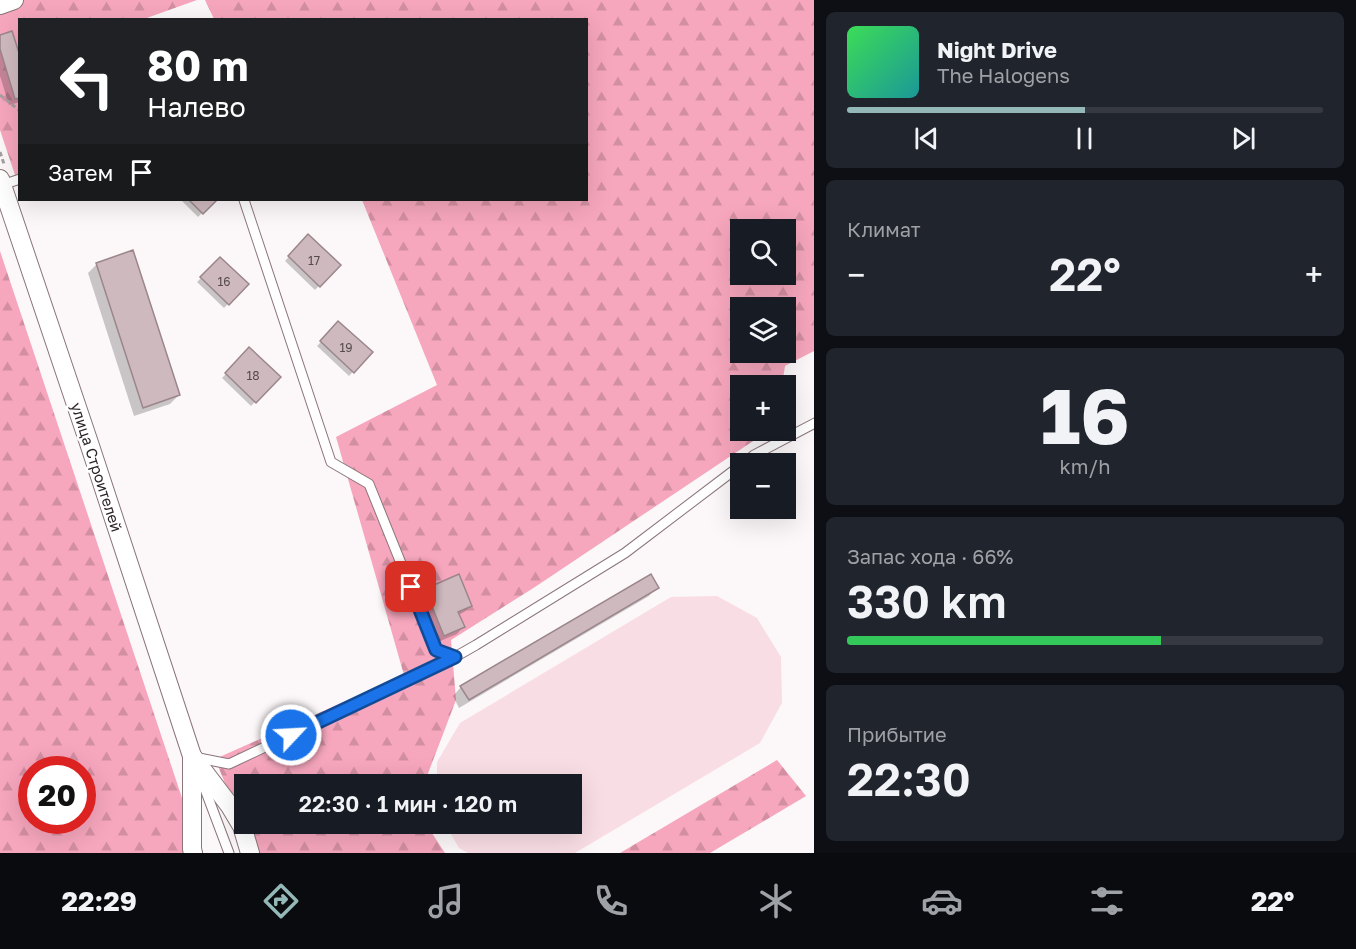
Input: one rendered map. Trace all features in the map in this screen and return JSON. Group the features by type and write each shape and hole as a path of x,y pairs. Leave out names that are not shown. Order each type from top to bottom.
{"street":[{"path":"0,5 14,0"},
{"name":"улица Строителей","path":"1,182 192,756 193,853"},
{"name":"улица Строителей","path":"192,756 230,806 242,826 250,853"}],"lane":[{"path":"1,182 18,179"},
{"path":"244,201 331,462 369,484 436,650 455,657"},
{"path":"758,453 814,423"},
{"path":"192,756 229,764 455,657 625,553 730,473"},
{"path":"192,756 229,853"}],"path":[{"path":"0,95 18,109"}],"green space":[{"path":"0,0 197,0 147,18 18,18 18,174 15,175 0,130"},
{"path":"205,0 814,0 814,351 796,360 796,297 730,297 730,363 791,363 785,366 784,375 730,375 730,441 753,441 735,453 730,453 730,456 535,587 451,640 456,700 428,774 234,774 234,805 215,759 404,675 336,437 437,385 362,201 588,201 588,18 214,18"},
{"path":"0,251 187,813 189,853 0,853"},
{"path":"777,760 806,796 710,853 620,853"},
{"path":"246,834 433,834 445,853 254,853"}],"shaded area":[{"path":"717,596 757,618 781,657 782,703 760,743 575,853 468,853 459,848 451,834 582,834 582,774 437,774 437,762 460,723 671,597"}],"building":[{"path":"12,31 18,50 18,98 15,99 0,49 0,35"},
{"path":"190,201 216,201 203,214"},
{"path":"308,234 341,265 320,287 288,256"},
{"path":"133,250 180,395 143,408 96,263"},
{"path":"220,257 249,284 229,305 200,277"},
{"path":"338,321 373,352 354,373 320,341"},
{"path":"249,347 281,377 256,403 225,373"},
{"path":"459,574 472,606 458,612 465,627 444,636 425,589"},
{"path":"651,574 659,588 469,700 460,686"}],"route":[{"path":"291,735 455,657 436,650 411,587"}]}
